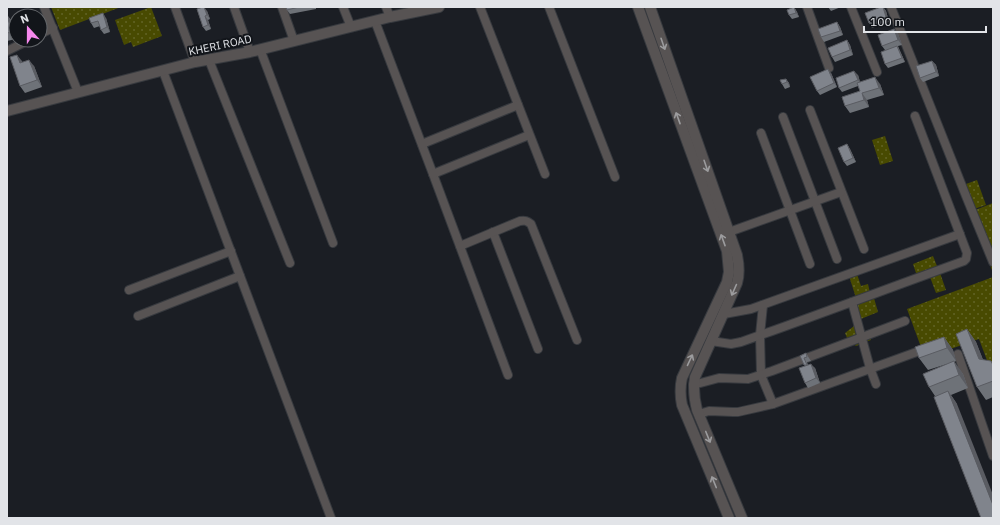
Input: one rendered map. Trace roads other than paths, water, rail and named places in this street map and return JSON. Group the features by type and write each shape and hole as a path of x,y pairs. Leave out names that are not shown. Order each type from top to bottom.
{"street":[{"path":"44,7 78,92"},
{"path":"175,7 195,62"},
{"path":"234,7 255,51 333,243"},
{"path":"282,7 294,41"},
{"path":"343,7 351,27"},
{"path":"386,7 390,17"},
{"path":"480,7 545,174"},
{"path":"549,7 615,177"},
{"path":"638,7 727,251 729,272 727,282 682,378 680,396 682,405 729,518"},
{"path":"650,7 737,255 739,265 740,274 737,283 695,377 693,385 694,396 699,414 742,518"},
{"path":"807,7 829,68"},
{"path":"851,7 877,72"},
{"path":"891,7 960,183 993,262"},
{"name":"KHERI ROAD","path":"7,111 195,62 255,51 390,17 434,8"},
{"path":"374,21 422,144 508,375"},
{"path":"48,30 53,28"},
{"path":"209,60 290,263"},
{"path":"163,71 331,518"},
{"path":"422,144 518,105"},
{"path":"810,110 864,249"},
{"path":"711,341 732,344 740,342 966,259 967,253 914,116"},
{"path":"783,117 837,259"},
{"path":"761,133 810,264"},
{"path":"433,174 530,135"},
{"path":"729,232 842,192"},
{"path":"460,246 524,220 528,221 531,224 577,340"},
{"path":"494,232 538,349"},
{"path":"724,314 763,305 960,234"},
{"path":"128,290 231,251"},
{"path":"138,316 240,276"},
{"path":"852,302 870,368 876,384"},
{"path":"763,305 760,335 761,375 773,404"},
{"path":"693,385 719,378 748,379 905,321"},
{"path":"699,414 709,410 738,412 773,404 925,349"},
{"path":"958,354 990,436 993,456"}]}
